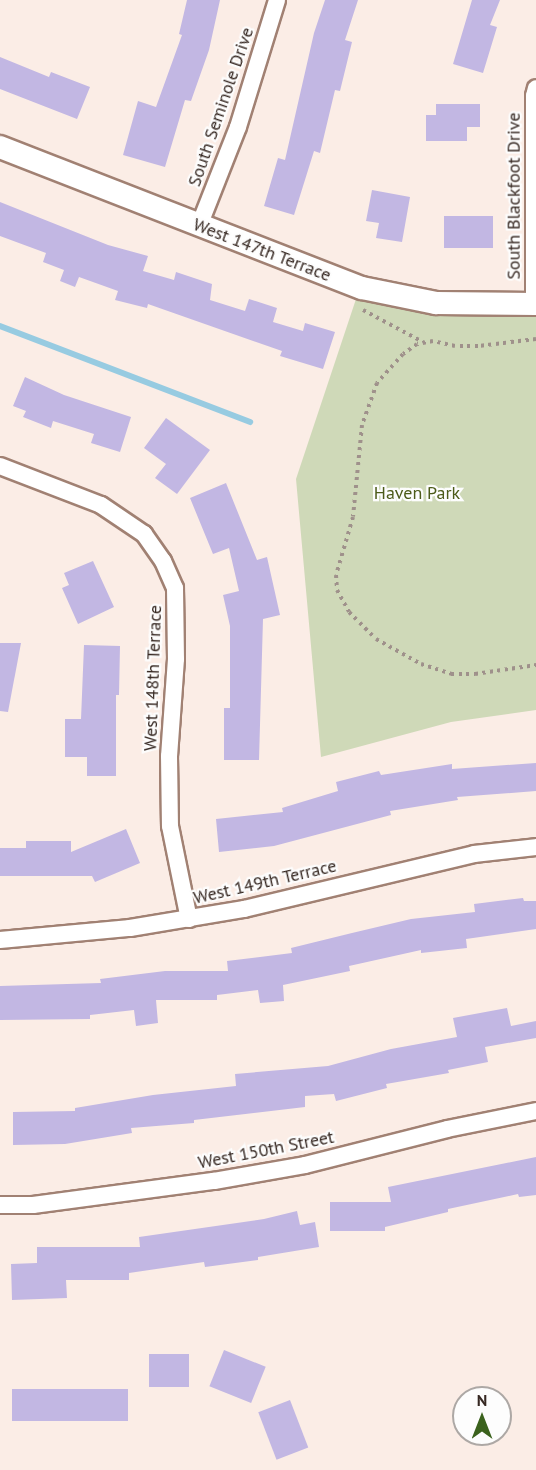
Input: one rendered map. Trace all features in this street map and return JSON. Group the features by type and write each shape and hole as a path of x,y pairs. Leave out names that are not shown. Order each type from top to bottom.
{"street":[{"name":"South Seminole Drive","path":"199,226 238,127 277,0"},
{"name":"South Blackfoot Drive","path":"535,304 536,88"},
{"name":"West 147th Terrace","path":"0,147 362,288 436,303 535,304"},
{"name":"West 148th Terrace","path":"0,466 101,505 144,534 163,561 175,588 176,659 169,756 170,826 189,919"},
{"name":"West 149th Terrace","path":"0,940 130,928 189,919 244,909 474,854 536,848"},
{"name":"West 150th Street","path":"0,1205 33,1205 214,1181 306,1165 447,1129 536,1111"}],"path":[{"path":"536,339 478,346 455,346 433,341 417,344 404,354 377,383 362,425 353,517 336,575 337,590 349,612 376,639 421,664 451,674 536,665"}],"green space":[{"name":"Haven Park","path":"356,299 430,313 536,313 536,710 451,722 321,757 296,479"}],"building":[{"path":"187,0 220,0 209,50 191,101 185,100 165,167 123,155 138,101 156,107 182,35 179,34"},
{"path":"325,0 358,0 345,40 352,42 340,91 335,90 320,153 314,151 294,215 264,206 278,158 285,160 314,33"},
{"path":"472,0 500,0 490,25 497,27 483,73 453,64"},
{"path":"0,57 49,77 51,72 90,87 77,119 0,89"},
{"path":"436,104 480,104 480,127 467,127 467,141 426,141 426,115 436,115"},
{"path":"372,190 410,197 402,242 376,238 379,223 366,221"},
{"path":"0,202 108,245 148,256 143,271 174,280 176,272 212,284 210,300 245,311 249,299 277,308 273,322 303,331 305,323 335,332 323,369 280,356 282,351 148,304 147,308 115,300 118,291 79,277 75,287 60,281 64,270 43,262 46,253 0,236"},
{"path":"444,216 493,216 493,248 444,248"},
{"path":"25,377 64,395 131,417 120,452 91,443 94,434 53,421 51,428 23,417 26,411 13,406"},
{"path":"166,418 210,450 177,494 155,478 166,464 144,448"},
{"path":"226,483 257,560 267,557 280,615 263,619 259,760 224,760 224,708 230,708 230,626 223,595 239,591 229,548 213,554 190,498"},
{"path":"93,561 114,607 78,624 62,588 69,585 64,573"},
{"path":"0,643 21,643 8,712 0,711"},
{"path":"84,645 120,646 119,695 116,695 116,776 87,776 87,757 65,757 65,719 81,719"},
{"path":"536,763 536,791 457,797 458,800 390,811 391,815 274,846 219,852 216,819 283,812 282,808 338,791 336,782 379,771 381,775 452,764 452,769"},
{"path":"126,829 140,863 95,882 92,876 0,876 0,848 26,848 26,841 71,841 71,852"},
{"path":"523,898 524,901 536,901 536,929 466,939 467,948 421,953 421,950 349,966 350,971 283,985 284,1001 260,1003 258,990 217,995 217,1000 156,1000 158,1023 136,1026 134,1010 90,1015 90,1019 0,1020 0,986 101,983 100,979 165,971 228,971 227,961 292,953 291,948 352,933 411,919 475,912 474,904"},
{"path":"507,1008 511,1026 536,1021 536,1038 485,1047 488,1062 448,1070 449,1073 386,1084 387,1088 336,1101 334,1094 305,1096 305,1107 194,1120 194,1123 131,1128 132,1133 65,1144 13,1145 13,1112 75,1111 75,1108 153,1095 236,1086 235,1074 328,1066 391,1049 457,1037 453,1018"},
{"path":"536,1157 536,1195 519,1197 518,1194 448,1209 448,1212 385,1227 385,1231 330,1231 330,1202 391,1202 388,1187"},
{"path":"297,1211 300,1225 315,1222 319,1247 258,1257 258,1260 205,1267 204,1262 129,1273 129,1280 66,1280 67,1298 12,1300 11,1264 37,1263 37,1247 140,1247 139,1237 264,1219"},
{"path":"224,1350 266,1367 251,1403 209,1386"},
{"path":"149,1354 189,1354 189,1387 149,1387"},
{"path":"12,1389 128,1389 128,1421 12,1421"},
{"path":"290,1400 308,1448 277,1460 258,1412"}],"waterway":[{"path":"0,326 250,422"}]}
